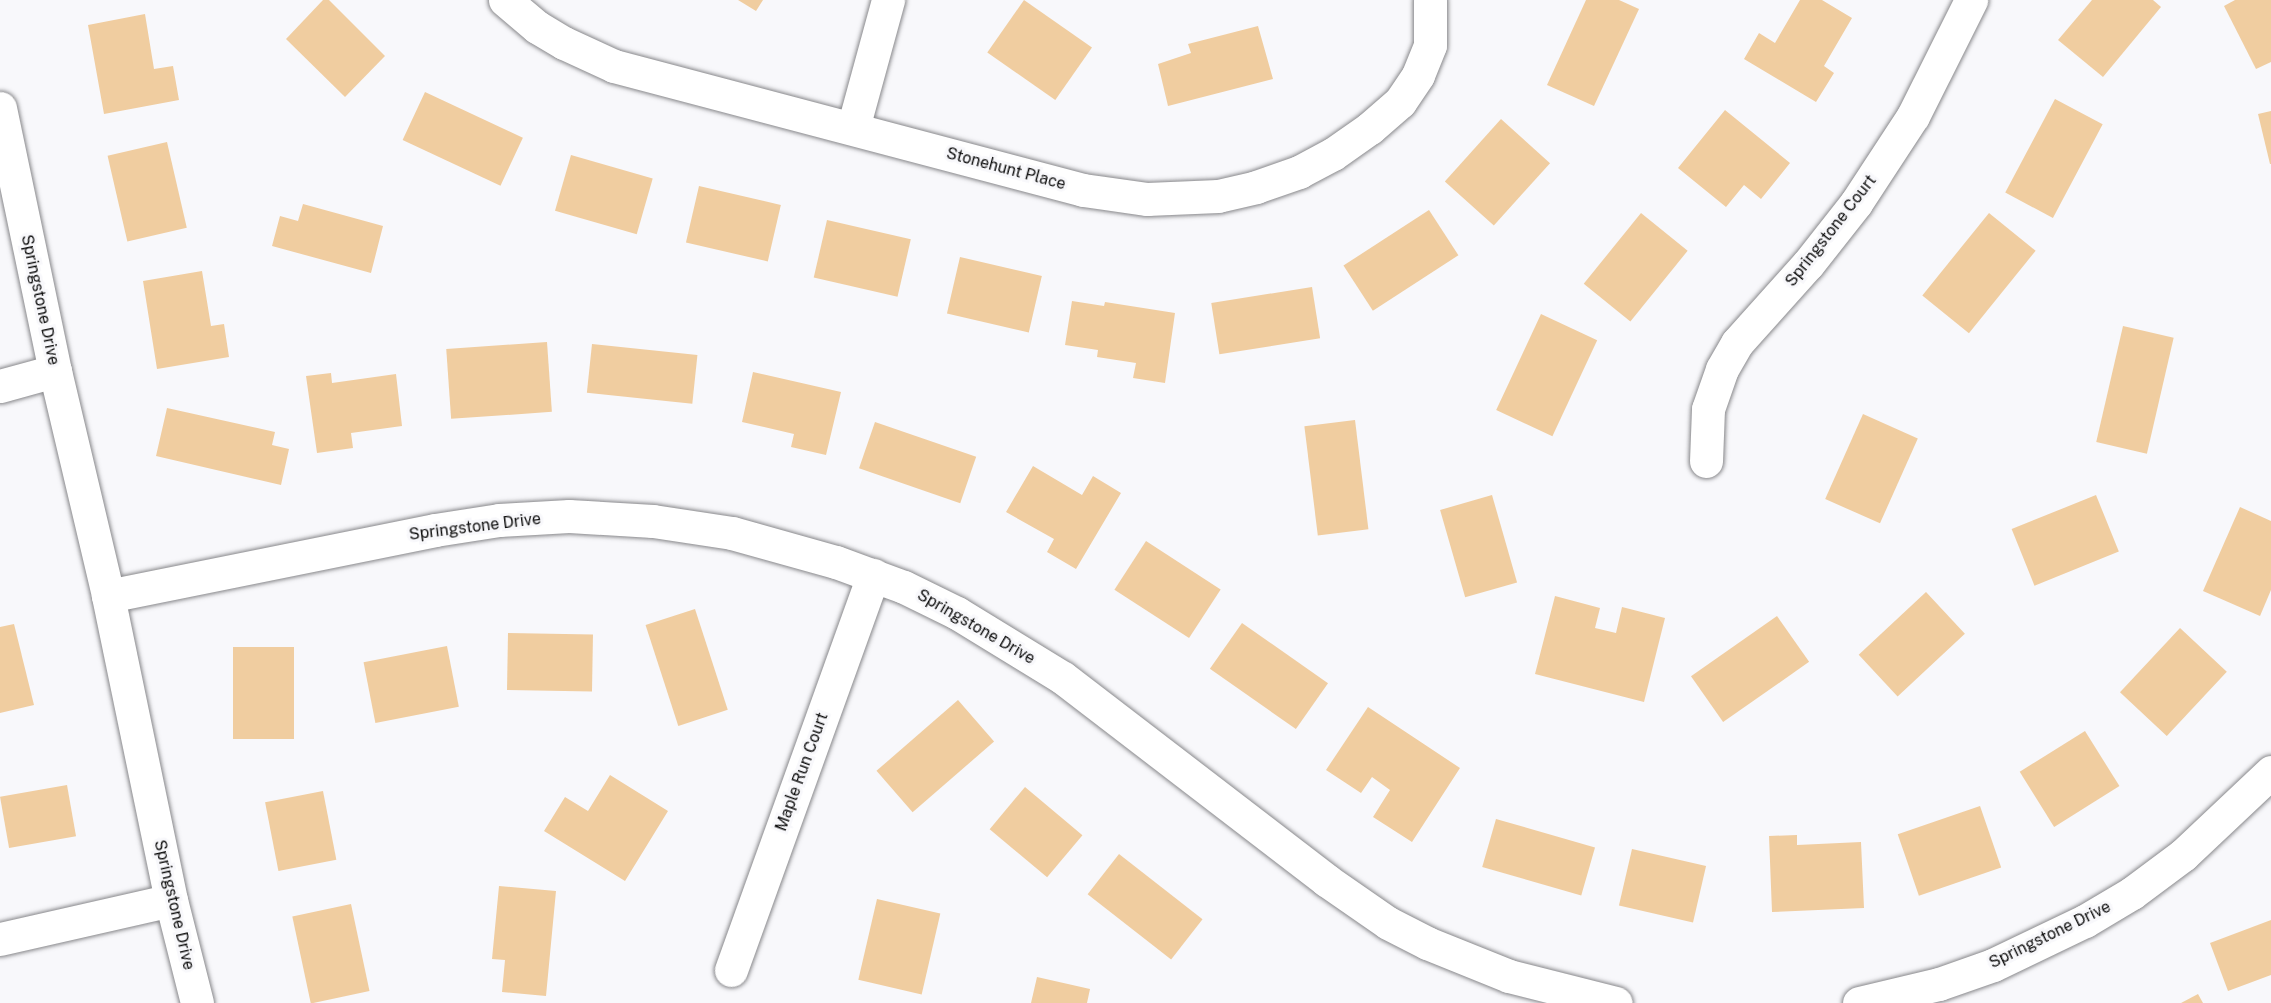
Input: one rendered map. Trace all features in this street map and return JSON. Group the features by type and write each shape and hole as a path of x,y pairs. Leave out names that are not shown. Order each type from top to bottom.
{"street":[{"name":"Stonehunt Place","path":"505,0 537,27 564,43 614,66 1115,196 1186,199 1218,196 1299,172 1333,154 1370,128 1400,102 1419,75 1430,45 1430,0"},
{"path":"853,128 888,0"},
{"name":"Springstone Court","path":"1706,461 1708,409 1722,369 1737,343 1808,264 1856,203 1913,116 1971,0"},
{"name":"Springstone Drive","path":"0,108 55,372 108,596 171,900 196,1003"},
{"path":"0,386 55,372"},
{"name":"Springstone Drive","path":"108,596 435,530 499,520 569,516 653,521 732,533 836,562 873,575 957,613 1063,678 1326,880 1388,923 1457,957 1509,976 1616,1003"},
{"name":"Maple Run Court","path":"731,970 873,575"},
{"name":"Springstone Drive","path":"1858,1003 1939,984 1982,968 2085,921 2132,893 2183,855 2271,772"},
{"path":"0,939 171,900"}],"building":[{"path":"323,0 329,0 385,56 345,97 286,39"},
{"path":"738,0 763,0 756,11"},
{"path":"1024,0 1092,48 1055,100 987,52"},
{"path":"1586,0 1619,0 1639,9 1594,106 1547,85"},
{"path":"1800,0 1822,0 1852,18 1824,66 1834,73 1816,102 1744,59 1759,33 1775,43"},
{"path":"2092,0 2153,0 2161,7 2103,77 2058,40"},
{"path":"2235,0 2271,0 2271,62 2256,69 2224,6"},
{"path":"145,14 154,69 173,66 179,100 104,114 88,25"},
{"path":"1258,26 1273,79 1168,106 1158,64 1191,53 1188,44"},
{"path":"425,92 523,138 500,186 403,140"},
{"path":"2055,99 2103,124 2053,218 2005,193"},
{"path":"1725,110 1790,163 1761,199 1744,185 1726,207 1678,168"},
{"path":"2271,111 2271,164 2270,164 2258,114"},
{"path":"1501,119 1550,163 1494,226 1445,181"},
{"path":"167,142 187,228 127,241 108,156"},
{"path":"571,155 653,178 637,234 555,211"},
{"path":"699,186 781,205 768,261 686,243"},
{"path":"303,204 383,226 371,273 272,246 280,216 298,221"},
{"path":"1429,210 1458,255 1373,311 1343,266"},
{"path":"1641,213 1688,251 1630,321 1584,284"},
{"path":"1989,213 2036,251 1969,333 1922,295"},
{"path":"827,220 911,239 898,297 814,277"},
{"path":"960,257 1042,276 1029,332 947,314"},
{"path":"202,271 211,326 224,324 229,357 157,369 143,281"},
{"path":"1312,287 1320,338 1219,354 1211,303"},
{"path":"1072,301 1104,306 1105,302 1175,313 1165,383 1133,378 1136,363 1097,357 1098,350 1065,345"},
{"path":"1541,314 1597,340 1552,436 1496,410"},
{"path":"2123,326 2174,338 2147,454 2096,442"},
{"path":"547,342 552,412 451,419 446,349"},
{"path":"592,344 697,355 692,404 587,393"},
{"path":"753,372 841,392 826,455 791,447 794,434 742,422"},
{"path":"331,373 332,383 396,374 402,426 351,433 353,448 317,453 306,376"},
{"path":"167,408 275,432 272,445 289,449 281,485 156,456"},
{"path":"1863,414 1918,438 1880,523 1825,499"},
{"path":"1355,420 1368,529 1318,535 1304,426"},
{"path":"875,422 976,457 960,503 859,468"},
{"path":"1033,466 1082,495 1093,476 1121,493 1076,569 1047,552 1054,539 1006,512"},
{"path":"1492,495 1517,582 1465,597 1440,510"},
{"path":"2096,495 2119,552 2034,586 2012,529"},
{"path":"2240,507 2271,521 2271,590 2260,616 2203,591"},
{"path":"1146,541 1221,589 1189,638 1114,590"},
{"path":"1926,592 1965,634 1898,696 1859,655"},
{"path":"1555,596 1600,608 1595,628 1616,633 1622,607 1665,618 1644,702 1535,674"},
{"path":"695,609 728,710 678,726 646,625"},
{"path":"1777,616 1809,662 1723,722 1691,676"},
{"path":"1242,623 1328,683 1296,729 1210,669"},
{"path":"14,624 34,705 0,713 0,627"},
{"path":"2180,628 2227,672 2167,736 2120,692"},
{"path":"508,633 593,634 592,691 507,690"},
{"path":"447,646 459,707 375,723 364,662"},
{"path":"233,647 294,647 294,739 233,739"},
{"path":"958,700 994,742 913,812 876,771"},
{"path":"1368,707 1460,768 1412,842 1373,817 1390,790 1372,777 1361,793 1326,770"},
{"path":"2085,731 2119,786 2054,827 2020,772"},
{"path":"610,775 668,811 625,881 544,831 565,797 588,811"},
{"path":"67,785 76,836 9,848 0,797"},
{"path":"1025,787 1082,835 1047,877 990,829"},
{"path":"323,791 336,860 278,871 265,802"},
{"path":"1980,806 2001,867 1919,896 1898,834"},
{"path":"1496,819 1595,847 1581,895 1482,867"},
{"path":"1797,835 1797,845 1861,842 1864,908 1772,912 1769,836"},
{"path":"1632,849 1706,866 1693,923 1619,906"},
{"path":"1119,854 1203,919 1171,959 1088,894"},
{"path":"499,886 556,891 546,996 502,992 505,960 492,959"},
{"path":"877,899 940,914 922,994 858,980"},
{"path":"351,904 370,991 311,1003 292,916"},
{"path":"2271,920 2271,975 2228,991 2210,943"},
{"path":"1037,977 1090,989 1087,1003 1031,1003"},
{"path":"2198,994 2203,1003 2181,1003"}]}
